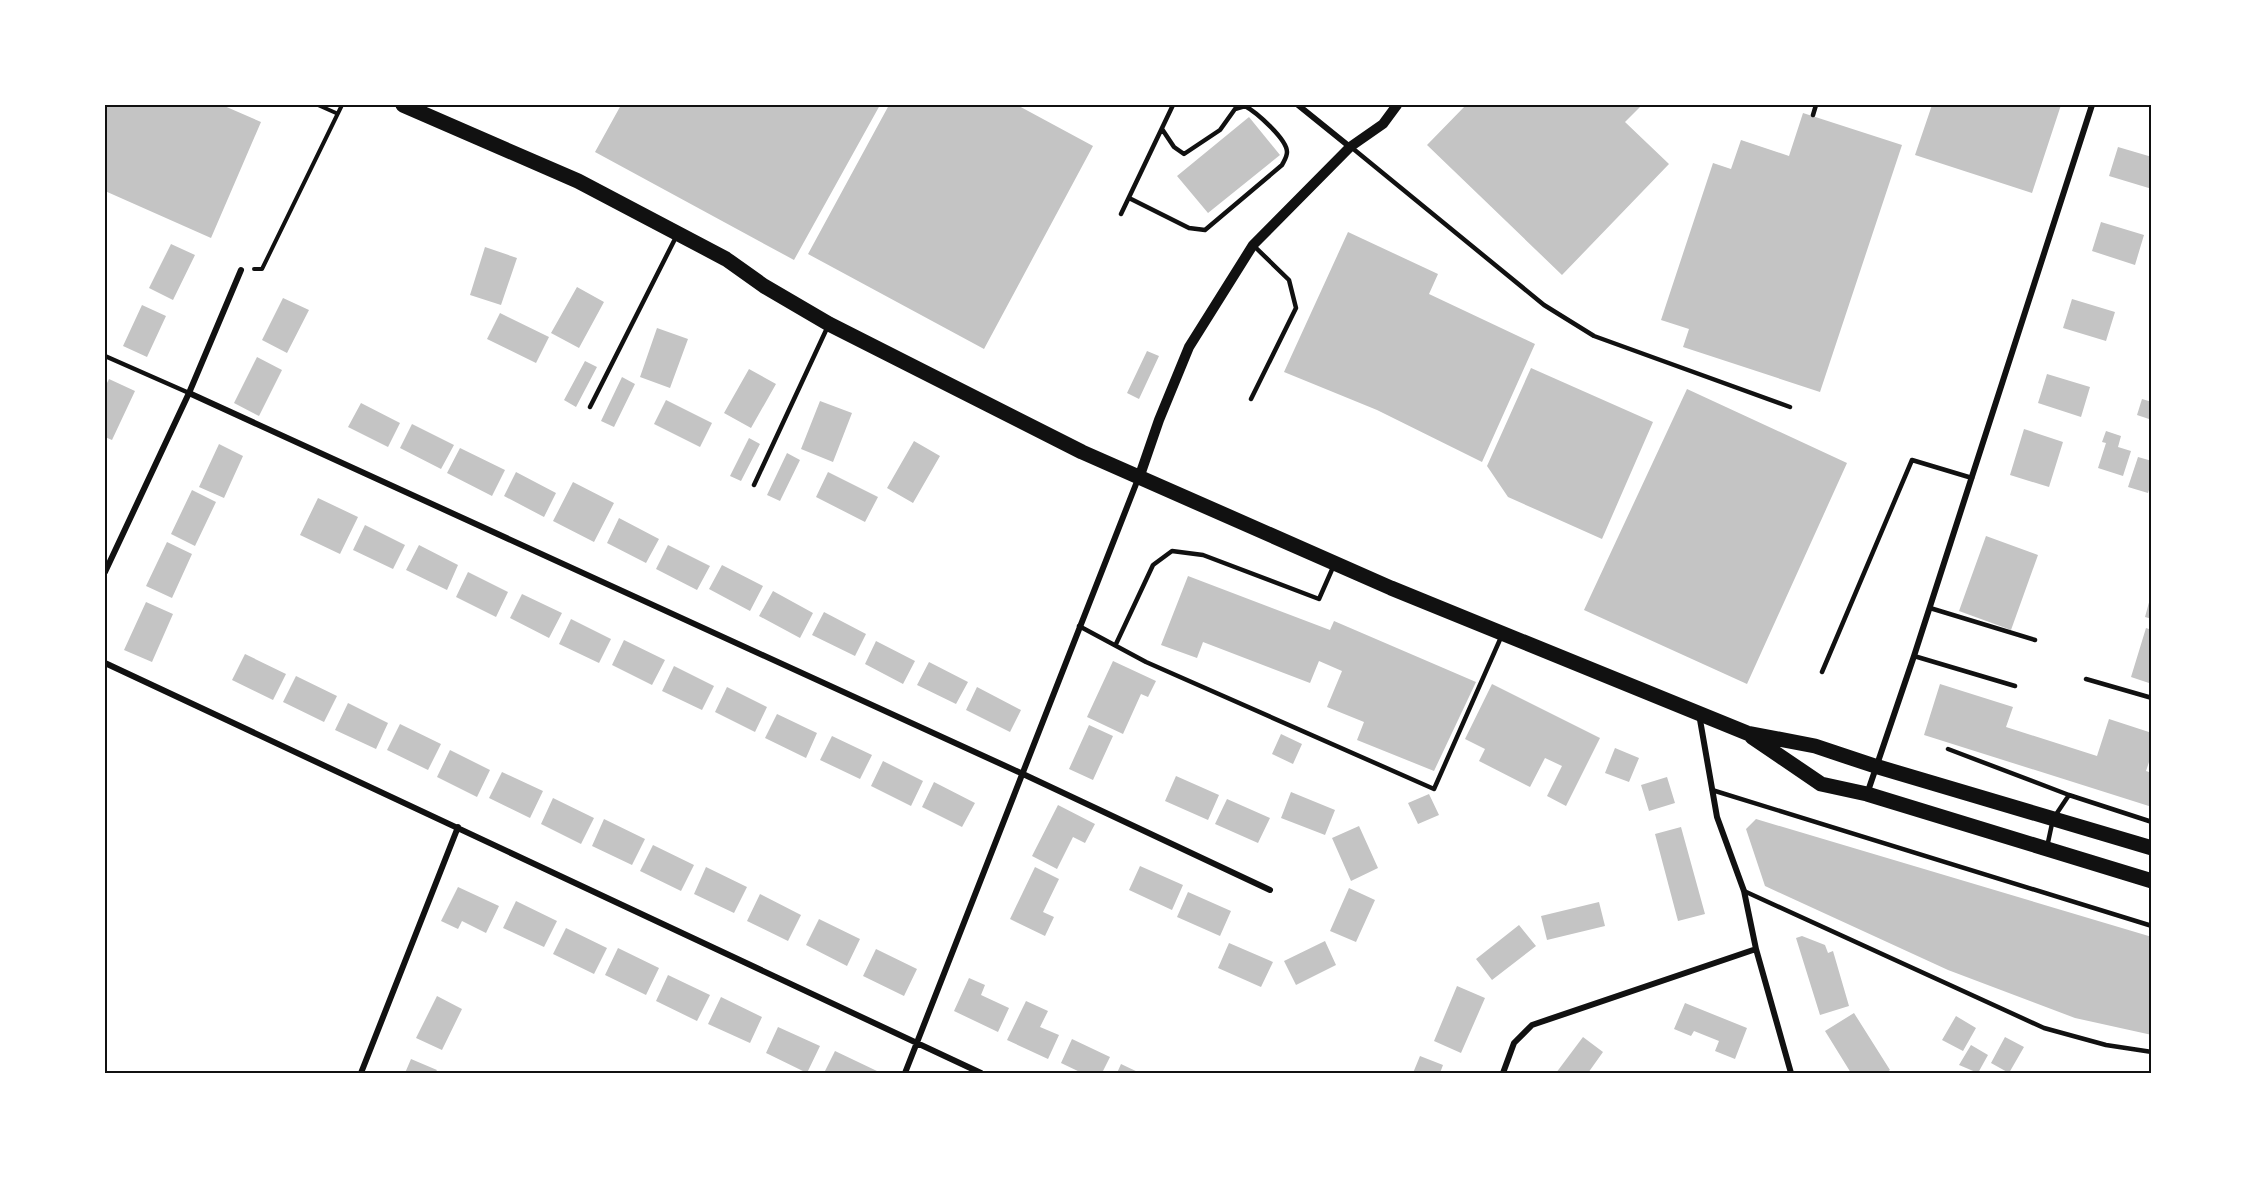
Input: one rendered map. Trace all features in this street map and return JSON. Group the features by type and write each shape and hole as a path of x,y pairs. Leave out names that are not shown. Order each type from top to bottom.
{"main road":[{"path":"404,105 578,181 726,259 764,286 829,324 1082,452 1335,564 1747,733 1815,746 2152,848"},
{"path":"1747,733 1821,784 1867,794 2152,881"}],"street":[{"path":"1298,105 1350,147"},
{"path":"905,1073 1189,347 1253,245 1350,147 1383,124 1397,105"},
{"path":"1867,794 1930,608 2092,105"},
{"path":"105,572 189,393 241,270"},
{"path":"189,393 1023,774 1270,890"},
{"path":"105,663 917,1041 981,1073"},
{"path":"1699,714 1717,817 1744,891 1756,949 1791,1073"},
{"path":"361,1073 458,827"},
{"path":"1503,1073 1514,1044 1532,1025 1756,949"}],"lane":[{"path":"1121,214 1173,105"},
{"path":"1813,115 1816,105"},
{"path":"1129,198 1189,228 1205,230 1282,165 1288,154 1286,146 1257,112 1245,106 1235,109 1220,129 1184,154 1174,147 1162,129"},
{"path":"1350,147 1544,305 1594,336 1790,407"},
{"path":"590,407 678,235"},
{"path":"1251,399 1296,308 1289,280 1253,245"},
{"path":"754,485 829,324"},
{"path":"105,356 189,393"},
{"path":"1822,672 1912,460 1972,478"},
{"path":"1116,644 1153,565 1172,551 1203,555 1319,599 1335,564"},
{"path":"1930,608 2035,640"},
{"path":"1079,626 1146,662 1434,789 1503,634"},
{"path":"1914,656 2015,686"},
{"path":"2086,679 2152,698"},
{"path":"1948,749 2069,795 2152,822"},
{"path":"1712,790 2152,926"},
{"path":"2047,850 2053,819 2069,795"},
{"path":"1744,891 2044,1028 2106,1045 2152,1052"}],"path":[{"path":"318,105 336,113"},
{"path":"241,270 262,268 336,113 342,105"}],"building":[{"path":"105,105 222,105 261,122 211,238 105,191"},
{"path":"621,105 880,105 794,260 595,152"},
{"path":"889,105 1017,105 1093,146 984,349 808,254"},
{"path":"1466,105 1642,105 1625,122 1669,164 1562,275 1427,145"},
{"path":"1932,105 2061,105 2032,193 1915,155"},
{"path":"1803,113 1902,145 1820,392 1683,347 1689,329 1661,320 1713,163 1731,169 1741,140 1789,156"},
{"path":"1249,117 1280,155 1208,213 1177,176"},
{"path":"2118,147 2152,157 2152,189 2109,176"},
{"path":"2101,222 2144,235 2135,265 2092,251"},
{"path":"1348,232 1438,274 1429,294 1535,344 1482,462 1377,410 1284,372"},
{"path":"171,244 195,255 173,300 149,288"},
{"path":"485,247 517,258 501,305 470,295"},
{"path":"577,287 604,302 579,348 551,333"},
{"path":"283,298 309,310 287,353 262,340"},
{"path":"2072,299 2115,312 2106,341 2063,328"},
{"path":"142,305 166,316 147,357 123,346"},
{"path":"500,313 549,337 536,363 487,339"},
{"path":"657,328 688,339 670,388 640,377"},
{"path":"1147,351 1159,356 1139,399 1127,393"},
{"path":"257,357 282,370 259,416 234,403"},
{"path":"585,361 597,367 576,407 564,400"},
{"path":"1531,368 1653,422 1602,539 1508,497 1487,466"},
{"path":"749,369 776,384 751,428 724,413"},
{"path":"2047,374 2090,387 2081,417 2038,403"},
{"path":"622,377 635,384 614,427 601,421"},
{"path":"109,379 135,391 112,440 105,437 105,387"},
{"path":"1687,389 1847,463 1747,684 1584,610"},
{"path":"2142,399 2152,402 2152,420 2137,415"},
{"path":"666,400 712,423 700,447 654,424"},
{"path":"820,401 852,413 833,462 801,449"},
{"path":"361,403 400,423 388,447 348,427"},
{"path":"412,424 454,445 441,469 400,448"},
{"path":"2024,429 2063,442 2049,487 2010,475"},
{"path":"2106,431 2121,436 2118,447 2131,451 2123,476 2098,468 2106,443 2102,442"},
{"path":"749,438 760,444 741,481 730,476"},
{"path":"914,441 940,456 913,503 887,488"},
{"path":"219,444 243,456 224,498 199,487"},
{"path":"460,448 505,470 492,496 447,473"},
{"path":"787,453 800,460 780,501 767,495"},
{"path":"2138,457 2152,461 2152,480 2148,493 2128,487"},
{"path":"516,472 556,493 544,517 504,496"},
{"path":"828,472 878,497 865,522 816,497"},
{"path":"573,482 614,503 594,542 553,521"},
{"path":"192,490 216,502 195,546 171,534"},
{"path":"318,498 358,517 340,554 300,535"},
{"path":"619,518 659,539 646,563 607,543"},
{"path":"365,525 405,545 393,569 353,550"},
{"path":"1986,536 2038,555 2011,630 1959,611"},
{"path":"167,542 192,554 172,598 146,586"},
{"path":"419,545 458,565 447,590 406,570"},
{"path":"668,545 710,566 697,590 656,569"},
{"path":"722,565 763,586 750,611 709,589"},
{"path":"468,572 508,592 496,617 456,597"},
{"path":"1188,576 1330,630 1334,621 1476,682 1434,771 1357,740 1364,722 1327,707 1342,671 1319,661 1310,683 1203,642 1197,658 1161,645"},
{"path":"773,591 813,613 800,638 759,616"},
{"path":"522,594 562,613 549,638 510,618"},
{"path":"2152,595 2152,619 2145,617"},
{"path":"146,602 173,614 152,662 124,650"},
{"path":"824,612 866,634 855,656 812,635"},
{"path":"571,619 611,639 599,663 559,644"},
{"path":"2146,628 2152,630 2152,684 2131,677"},
{"path":"624,640 665,660 652,685 612,665"},
{"path":"876,641 915,661 903,684 865,664"},
{"path":"245,654 286,674 273,700 232,680"},
{"path":"1113,661 1156,681 1148,697 1141,694 1123,734 1087,717"},
{"path":"929,662 968,682 956,704 917,685"},
{"path":"674,666 714,686 702,710 662,691"},
{"path":"296,676 337,696 324,722 283,702"},
{"path":"1492,684 1600,738 1566,806 1547,796 1562,766 1545,758 1530,787 1479,761 1485,749 1465,739"},
{"path":"1940,684 2013,707 2006,727 2097,756 2109,719 2152,733 2152,753 2146,771 2152,773 2152,807 1924,735"},
{"path":"727,687 767,707 755,732 715,712"},
{"path":"977,687 1021,710 1010,732 966,710"},
{"path":"348,703 388,723 376,749 335,730"},
{"path":"777,714 817,733 806,758 765,738"},
{"path":"400,724 441,744 428,770 387,750"},
{"path":"1089,725 1113,736 1093,780 1069,769"},
{"path":"1281,734 1302,744 1293,764 1272,754"},
{"path":"832,736 872,755 860,779 820,760"},
{"path":"1615,748 1639,758 1629,782 1605,773"},
{"path":"450,750 490,770 477,797 437,777"},
{"path":"883,761 923,781 911,806 871,786"},
{"path":"502,772 543,791 530,818 489,798"},
{"path":"1176,776 1219,795 1208,820 1165,801"},
{"path":"1667,777 1675,803 1649,811 1641,785"},
{"path":"934,782 975,803 962,827 922,807"},
{"path":"1291,792 1335,810 1325,835 1281,818"},
{"path":"1429,794 1439,815 1418,824 1408,803"},
{"path":"553,798 594,818 581,844 541,824"},
{"path":"1227,799 1270,818 1258,843 1215,824"},
{"path":"1058,805 1095,824 1085,843 1073,837 1057,869 1032,856"},
{"path":"604,819 645,839 632,865 592,846"},
{"path":"1756,819 2152,937 2152,1035 2075,1018 1948,970 1765,886 1746,829"},
{"path":"1359,826 1378,868 1351,881 1332,838"},
{"path":"1681,827 1705,914 1678,921 1655,834"},
{"path":"653,845 694,865 681,891 640,871"},
{"path":"1140,866 1183,885 1172,910 1129,890"},
{"path":"706,867 747,887 734,913 694,894"},
{"path":"1035,867 1059,879 1043,912 1054,917 1045,936 1010,919"},
{"path":"458,887 499,906 486,933 462,921 458,929 441,921"},
{"path":"1349,888 1375,900 1356,942 1330,931"},
{"path":"1188,892 1231,911 1220,936 1177,917"},
{"path":"760,894 801,915 788,941 747,921"},
{"path":"516,901 557,921 544,947 503,928"},
{"path":"1599,902 1605,926 1547,940 1541,916"},
{"path":"819,919 860,939 847,966 806,945"},
{"path":"1519,925 1536,946 1492,980 1476,959"},
{"path":"566,928 607,948 594,974 553,954"},
{"path":"1802,936 1825,945 1828,953 1833,951 1849,1006 1820,1015 1796,938"},
{"path":"1325,941 1336,965 1296,985 1284,961"},
{"path":"1229,943 1273,962 1261,987 1218,968"},
{"path":"618,948 659,968 646,995 605,975"},
{"path":"876,949 917,969 904,996 863,976"},
{"path":"668,975 710,995 697,1021 656,1001"},
{"path":"969,978 985,985 981,995 1009,1008 998,1032 954,1011"},
{"path":"1457,986 1485,998 1461,1053 1434,1041"},
{"path":"437,996 462,1009 442,1050 416,1038"},
{"path":"721,997 762,1017 750,1043 708,1024"},
{"path":"1026,1001 1048,1011 1040,1027 1059,1035 1048,1059 1007,1040"},
{"path":"1685,1003 1747,1028 1735,1059 1715,1051 1719,1041 1694,1031 1691,1036 1674,1029"},
{"path":"1854,1013 1890,1070 1886,1073 1851,1073 1825,1031"},
{"path":"1956,1016 1976,1028 1963,1051 1942,1040"},
{"path":"778,1027 820,1046 807,1073 766,1053"},
{"path":"1583,1037 1603,1052 1588,1073 1556,1073"},
{"path":"2005,1037 2024,1047 2009,1073 1991,1063"},
{"path":"1072,1039 1110,1057 1102,1073 1082,1073 1061,1063"},
{"path":"1971,1045 1988,1055 1978,1073 1959,1065"},
{"path":"835,1051 877,1071 876,1073 824,1073"},
{"path":"1420,1056 1443,1065 1440,1073 1413,1073"},
{"path":"411,1059 437,1070 435,1073 405,1073"},
{"path":"1121,1064 1140,1073 1117,1073"}]}
